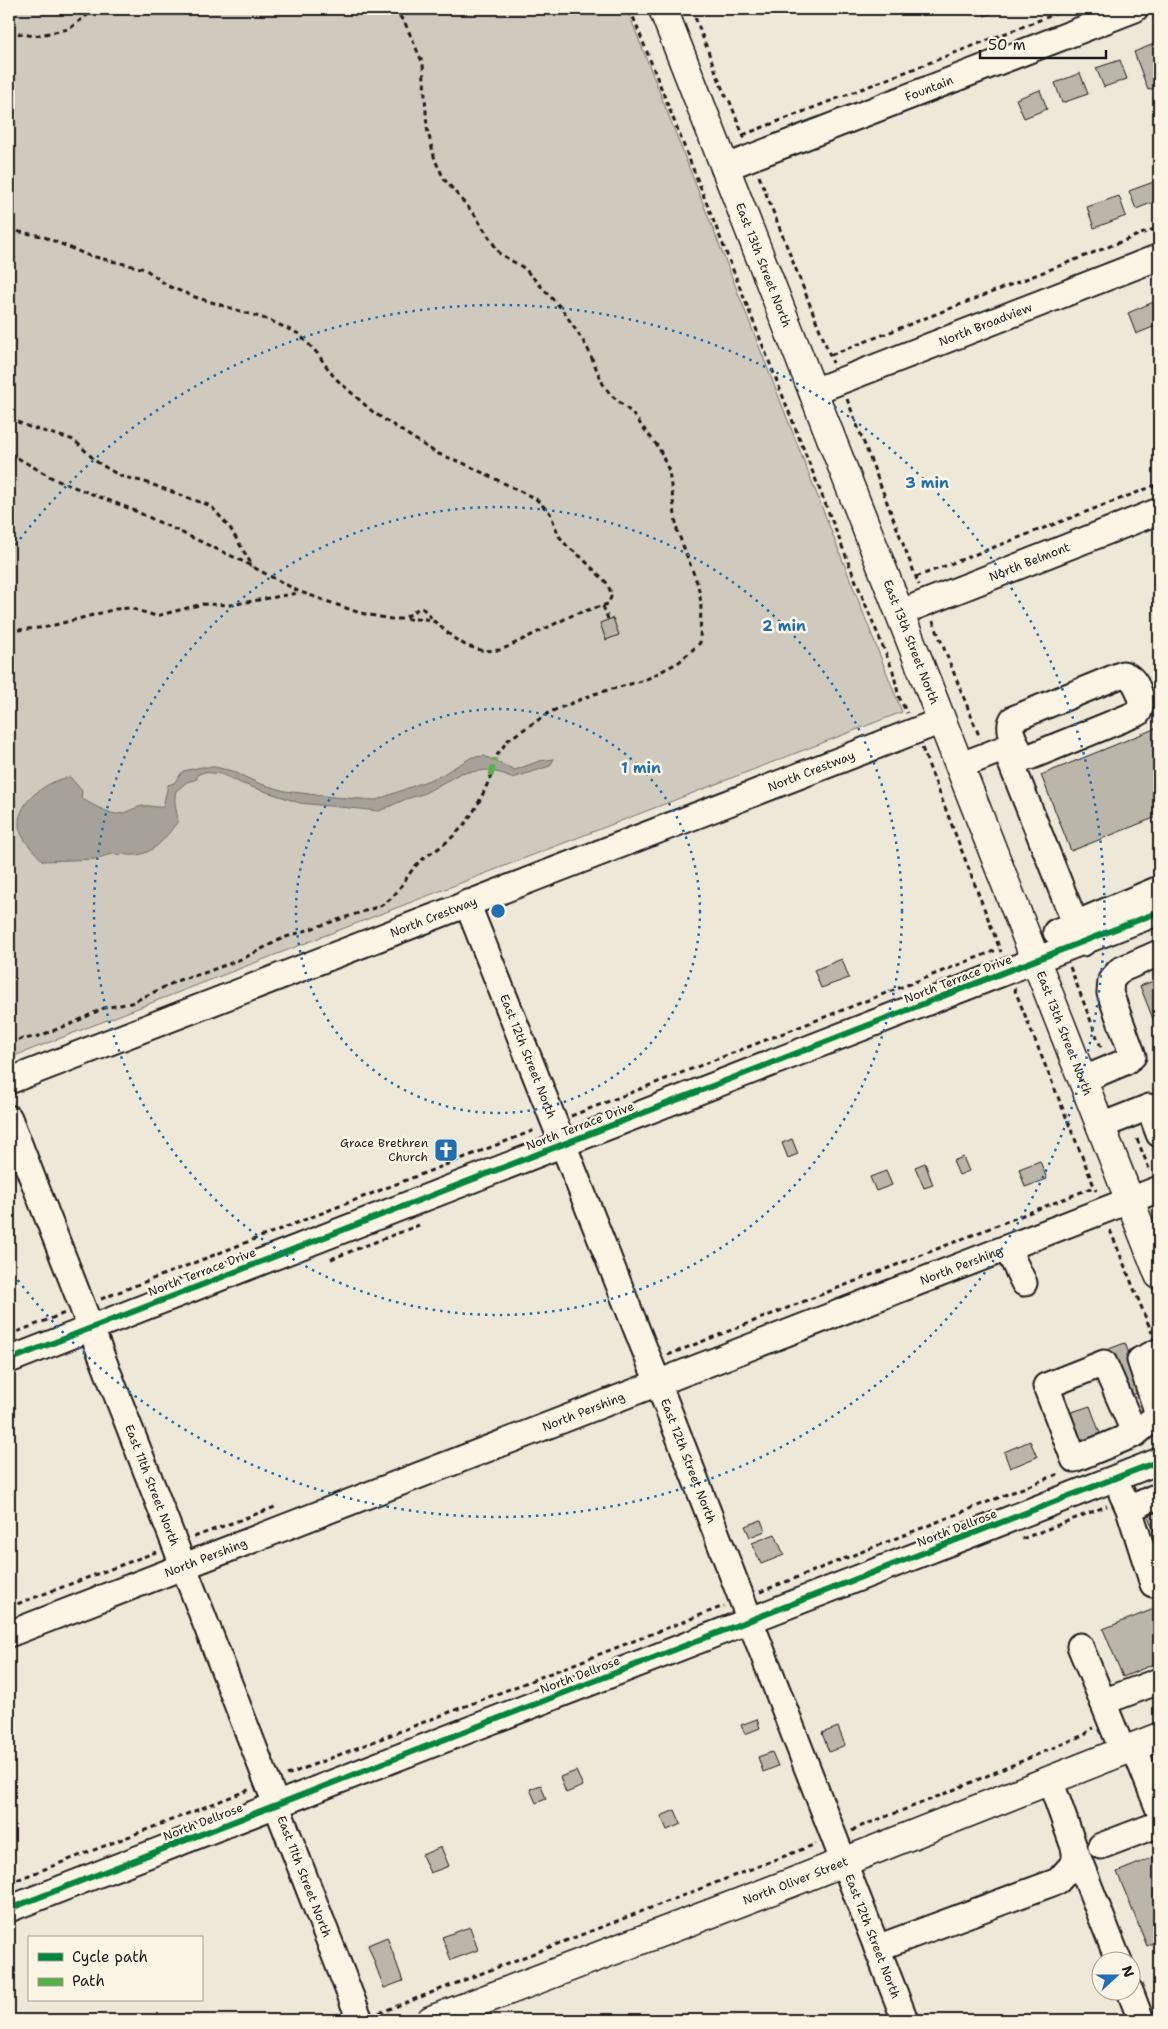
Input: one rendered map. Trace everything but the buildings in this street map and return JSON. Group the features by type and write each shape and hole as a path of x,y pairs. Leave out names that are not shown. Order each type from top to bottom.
{"main road":[{"name":"East 13th Street North","path":"662,9 1159,1275"},
{"name":"North Oliver Street","path":"431,2020 839,1849 1050,1780 1159,1737"}],"street":[{"name":"Fountain","path":"724,168 1135,9"},
{"name":"North Broadview","path":"812,392 1159,257"},
{"name":"North Belmont","path":"899,613 1159,511"},
{"path":"1011,746 1024,758 1032,756 1138,713 1141,707 1141,700 1134,682 1130,676 1123,674 1014,719 1011,722 1011,746 1072,929"},
{"name":"North Crestway","path":"9,1081 941,722"},
{"path":"959,766 1011,746"},
{"path":"1072,929 1159,881"},
{"path":"1072,929 1159,890"},
{"name":"East 12th Street North","path":"467,903 654,1372 905,2020"},
{"name":"North Terrace Drive","path":"9,1360 86,1317 560,1133 1036,961 1072,929 1159,912"},
{"path":"1082,1080 1125,1062 1133,1056 1110,993 1111,980 1120,970 1159,953"},
{"path":"1100,1126 1154,1101 1159,1134"},
{"name":"East 11th Street North","path":"9,1118 360,2020"},
{"name":"North Pershing","path":"9,1634 179,1556 654,1372 1007,1248 1159,1189"},
{"path":"1007,1248 1024,1283"},
{"path":"1129,1509 1156,1497 1135,1470 1123,1439 1159,1415 1140,1360 1157,1346"},
{"path":"1135,1470 1129,1509 1153,1584"},
{"name":"North Dellrose","path":"9,1909 276,1806 747,1610 1135,1470"},
{"path":"1080,1646 1107,1712 1159,1810"},
{"path":"1107,1712 1159,1681"},
{"path":"1050,1780 1115,1952"},
{"path":"1101,1846 1159,1824"},
{"path":"877,1948 1058,1881 1075,1862 1075,1850"},
{"path":"1134,2002 1142,2020"}],"path":[{"path":"9,32 34,36 69,29 95,9"},
{"path":"394,9 405,23 423,64 427,128 435,160 444,179 474,214 500,254 524,268 562,309 587,347 603,384 610,394 631,412 659,448 669,471 677,530 698,585 701,603 700,643 679,662 645,680 594,694 550,712 508,740 495,758"},
{"path":"630,9 893,671 899,697 916,731 999,949 1010,971 1014,988 1157,1346"},
{"path":"743,134 1068,9"},
{"path":"831,355 1159,227"},
{"path":"9,230 42,236 87,255 145,270 168,286 195,297 269,320 299,334 317,353 334,377 373,412 436,453 499,480 536,499 550,513 560,536 567,546 606,582 611,597 608,604 574,614 496,651 484,651 467,646 455,639 435,622 425,609 417,608 405,618"},
{"path":"9,418 29,427 74,440 97,462 120,476 145,482 211,506 230,528 254,567"},
{"path":"9,453 56,480 131,509 254,567 298,592 360,614 391,619 425,619 435,622"},
{"path":"916,577 1159,484"},
{"path":"9,631 48,626 116,609 130,608 156,616 203,604 230,605 297,593 311,596"},
{"path":"603,606 608,620"},
{"path":"9,1040 36,1037 71,1024 104,1008 131,1003 179,980 244,958 284,938 380,906 392,900 413,869 423,859 443,846 475,813 491,776"},
{"path":"9,1335 86,1317 560,1133 999,949"},
{"path":"654,1372 1094,1186"},
{"path":"9,1882 267,1783 747,1610 1069,1470"},
{"path":"9,1607 179,1556 276,1507"},
{"path":"360,2020 839,1849 856,1828 927,1801 1086,1734 1107,1712"}],"shaded area":[{"path":"9,9 627,9 902,712 9,1058"},
{"path":"484,756 515,770 539,761 554,759 550,766 513,778 487,770 461,773 423,794 379,811 300,803 243,784 221,774 204,772 197,775 197,779 187,782 176,791 175,803 178,821 168,834 152,850 137,855 113,854 98,859 43,861 25,840 19,825 24,807 36,793 53,782 70,777 82,791 81,798 93,805 117,814 143,806 163,807 168,785 174,783 183,771 202,767 215,767 232,771 258,783 285,791 376,800 440,776 472,757"}],"marked path":[{"path":"491,776 495,758"}],"cycle path":[{"path":"9,1360 1159,912"},
{"path":"9,1909 1159,1461"}],"place":[{"name":"Grace Brethren Church","path":"446,1150"}]}
